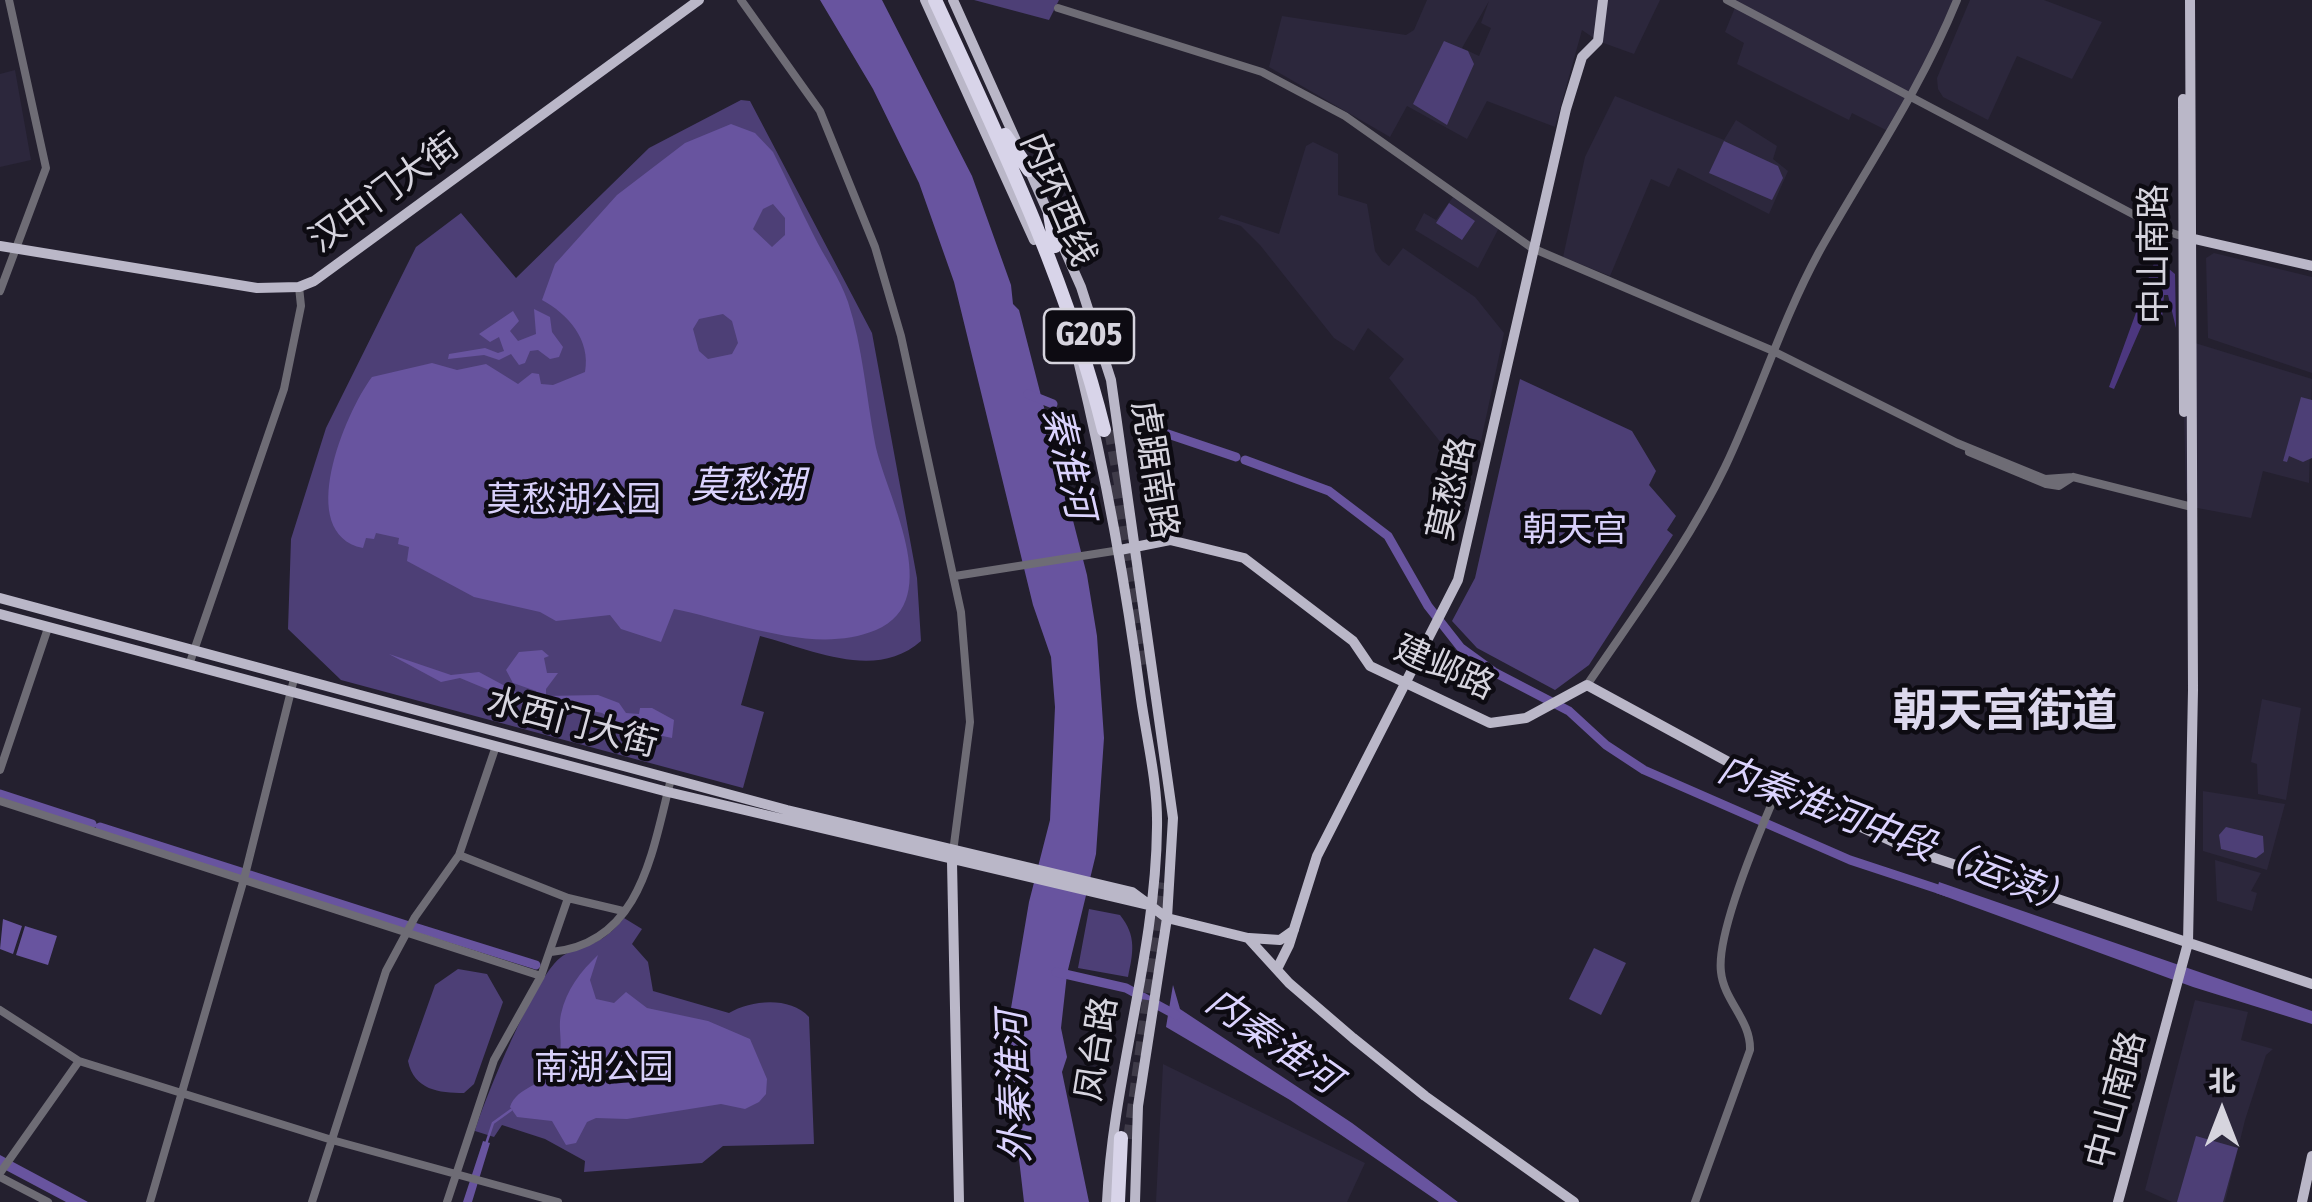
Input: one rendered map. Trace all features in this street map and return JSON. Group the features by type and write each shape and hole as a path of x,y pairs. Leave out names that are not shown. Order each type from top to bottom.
{"highway":[{"name":"内环西线","path":"935,0 1001,137 1090,340 1109,434"},
{"name":"内环西线","path":"943,0 1001,137"},
{"path":"1001,137 1013,193"},
{"path":"1001,137 1029,170"},
{"path":"1050,214 1051,247"},
{"path":"1024,216 1051,247"},
{"path":"1118,1202 1122,1135"},
{"path":"1122,1135 1127,1202"}],"main road":[{"name":"汉中门大街","path":"0,246 251,287 299,288 314,281 698,0"},
{"name":"虎踞南路","path":"924,0 1024,216 1109,434 1136,544 1172,805 1167,918"},
{"name":"虎踞南路","path":"953,0 1098,330 1120,550 1156,807 1149,905"},
{"name":"莫愁路","path":"1278,967 1317,856 1448,604 1463,564 1507,383 1532,248 1582,56 1598,42 1603,0"},
{"name":"中山南路","path":"2118,1202 2188,943 2192,507 2186,492 2188,0"},
{"path":"2189,238 2312,266"},
{"name":"建邺路","path":"1120,550 1136,544 1182,541 1244,558 1353,640 1370,666 1490,723 1510,723 1549,708 1587,685"},
{"name":"水西门大街","path":"0,598 672,779 954,848 1131,897"},
{"name":"水西门大街","path":"0,614 668,792 952,862 1131,897"},
{"path":"1587,685 1778,789 1911,850 2312,984"},
{"path":"952,862 959,1202"},
{"path":"1154,867 1162,876 1172,868"},
{"path":"1131,897 1167,918 1248,938 1280,940 1294,929"},
{"name":"凤台路","path":"1107,1202 1122,1135 1130,1020 1149,905"},
{"name":"凤台路","path":"1135,1202 1138,1125 1149,1023 1167,918"},
{"path":"1248,938 1302,994 1424,1096 1574,1202"},
{"path":"1122,1135 1126,1118 1138,1125"},
{"path":"2302,1202 2312,1156"}],"street":[{"path":"0,291 46,168 9,0"},
{"path":"741,0 820,111 875,247 901,336 955,576 970,722 952,862"},
{"path":"1727,0 2164,230 2189,238"},
{"path":"1587,685 1702,510 1726,466 1771,350 1818,254 1913,98 1956,0"},
{"path":"1058,8 1262,72 1345,116 1532,248 1771,350 1957,444 2033,476 2055,480 2073,477 2192,507"},
{"path":"189,665 284,389 301,306 299,288"},
{"path":"955,576 1120,550"},
{"path":"0,770 48,628"},
{"path":"150,1202 244,880 294,679"},
{"path":"312,1202 368,1022 407,932 459,855 496,746"},
{"path":"550,952 591,945 607,935 624,911 642,884 672,779"},
{"path":"1695,1202 1750,1050 1748,1031 1720,970 1760,830 1778,789"},
{"path":"0,801 542,976"},
{"path":"459,855 568,898 624,911"},
{"path":"447,1202 494,1060 542,976 568,898"},
{"path":"0,1010 79,1061 486,1186 558,1202"},
{"path":"48,1202 2,1172 79,1061"}],"shaded area":[{"path":"1427,0 1660,0 1634,54 1598,41 1582,30 1555,127 1487,101 1467,139 1407,106 1390,137 1269,67 1282,16 1406,35 1414,30","holes":["1489,1 1481,23 1491,28 1479,56 1462,48"]},
{"path":"1727,0 1957,0 1892,133 1852,113 1849,120 1737,64 1744,43 1725,32 1736,5"},
{"path":"1970,0 2044,0 2102,22 2072,79 2017,56 1988,120 1943,97 1938,89 1937,78"},
{"path":"15,70 31,160 0,167 0,74"},
{"path":"1615,96 1724,140 1736,120 1777,146 1773,159 1788,171 1769,214 1678,168 1669,187 1651,179 1610,276 1563,257 1585,157"},
{"path":"1313,142 1338,154 1338,195 1367,204 1375,251 1382,261 1389,266 1403,248 1475,297 1504,333 1481,441 1468,438 1454,459 1389,378 1404,359 1368,328 1354,351 1334,338 1260,245 1241,226 1218,219 1221,215 1279,234 1306,146"},
{"path":"1456,193 1501,224 1478,268 1415,230 1424,213 1436,220"},
{"path":"2158,252 2169,252 2169,269 2175,274 2176,328 2168,295 2164,295 2162,319 2153,316 2157,297 2149,293 2143,309 2148,311 2114,389 2109,387"},
{"path":"2214,253 2312,277 2312,373 2208,338 2206,258"},
{"path":"2182,339 2312,379 2309,483 2263,471 2251,518 2192,507 2186,492"},
{"path":"2262,699 2301,708 2286,800 2258,794 2257,764 2251,762"},
{"path":"2203,791 2285,804 2267,870 2203,851"},
{"path":"2215,860 2261,873 2251,891 2257,893 2252,911 2217,901"},
{"path":"2195,1000 2248,1012 2241,1040 2273,1049 2266,1055 2245,1120 2225,1202 2172,1202 2145,1190"},
{"path":"1163,1064 1365,1163 1347,1202 1156,1202"}],"green space":[{"path":"974,0 1059,0 1049,20"},
{"path":"1444,41 1468,51 1474,64 1447,125 1413,104"},
{"name":"莫愁湖","path":"741,100 750,101 872,333 917,578 921,641 903,653 864,661 822,654 760,636 741,705 764,712 743,788 341,680 288,629 291,539 326,428 416,247 461,213 516,278 649,148"},
{"path":"1724,141 1778,166 1783,178 1772,200 1709,173"},
{"path":"1449,203 1475,221 1462,240 1436,223"},
{"name":"朝天宫","path":"1520,379 1632,431 1656,471 1649,485 1676,516 1667,530 1673,535 1589,665 1555,690 1477,648 1452,621 1475,578"},
{"path":"2301,397 2312,400 2312,458 2303,462 2289,456 2287,462 2283,461"},
{"path":"2226,827 2263,836 2264,852 2256,858 2221,849 2219,835"},
{"path":"1089,909 1120,915 1125,923 1132,945 1128,977 1078,968"},
{"name":"南湖公园","path":"624,918 642,929 632,944 648,962 653,991 729,1013 748,1005 781,1003 809,1017 814,1144 723,1146 702,1163 584,1172 585,1161 545,1139 502,1125 494,1137 475,1131 512,1039 550,970 560,958 598,941"},
{"path":"1594,948 1626,963 1601,1015 1569,999"},
{"path":"458,969 487,974 503,1002 474,1084 464,1093 437,1091 422,1084 408,1061 435,985"},
{"path":"2196,1136 2238,1148 2223,1202 2177,1202"}],"water":[{"name":"外秦淮河","path":"820,0 882,0 972,176 1011,285 1013,304 1019,310 1087,575 1097,636 1104,738 1096,854 1067,974 1061,1028 1067,1057 1062,1072 1089,1202 1024,1202 1008,1064 1010,1014 1029,902 1050,820 1055,707 1051,657 1033,605 954,282 919,183 873,89"},
{"name":"莫愁湖","path":"731,124 755,133 773,152 845,293 857,337 875,443 906,544 910,571 907,595 897,615 876,630 827,639 775,634 674,609 661,642 621,629 610,615 556,621 540,612 474,597 407,561 409,547 398,544 399,538 376,533 374,539 366,538 363,548 342,538 331,520 328,497 332,471 350,417 372,377 432,363 457,370 486,364 518,384 532,373 539,374 541,384 553,385 585,372 584,349 576,329 542,300 555,264 617,195 685,143","holes":["773,204 785,218 785,235 772,247 753,229 763,209","723,314 732,321 738,343 732,354 708,359 699,351 693,329 699,319"]},
{"path":"534,309 550,317 552,332 563,347 559,357 550,359 538,350 530,351 525,363 519,365 511,354 499,360 484,355 448,359 449,354 485,348 504,351 499,337 490,342 479,334 513,311 519,321 510,331 518,341 536,334"},
{"path":"542,650 549,656 544,658 547,673 558,673 546,689 546,696 598,695 619,703 626,713 639,714 640,708 652,708 674,720 672,738 644,732 642,738 602,713 573,707 537,710 460,678 441,682 389,654 451,675 479,672 531,700 536,698 536,691 513,683 506,670 519,652"},
{"path":"1939,882 2312,1011 2312,1024 2193,987 1936,893"},
{"path":"3,919 22,926 13,954 0,949"},
{"path":"25,926 57,936 48,965 16,955"},
{"path":"598,955 590,980 596,999 614,1003 626,992 647,1008 708,1021 750,1039 767,1079 766,1094 745,1109 721,1104 627,1119 596,1118 587,1122 576,1143 566,1145 552,1121 517,1117 510,1107 513,1100 555,1067 566,997"},
{"path":"1173,985 1180,1009 1352,1123 1458,1202 1439,1202 1290,1100 1166,1027"},
{"path":"483,1141 490,1143 472,1202 463,1202"},
{"path":"0,1155 88,1202 66,1202 0,1167"}],"waterway":[{"name":"秦淮河","path":"1028,394 1053,404"},
{"path":"1159,431 1236,457"},
{"name":"内秦淮河中段（运渎）","path":"1245,460 1329,491 1388,536 1428,606 1461,648 1494,672 1569,711 1606,745 1644,770 1850,860 1947,892"},
{"path":"0,794 92,824"},
{"path":"100,827 241,872"},
{"path":"250,875 406,925"},
{"path":"414,927 536,965"},
{"name":"内秦淮河","path":"1056,972 1126,988 1176,1015"},
{"path":"486,1144 493,1123 511,1110"}],"tunnel":[{"path":"1111,430 1123,495"},
{"path":"1114,485 1142,672"},
{"path":"1130,1139 1165,883"}],"district":[{"name":"朝天宫街道","path":"2005,713"}],"park label":[{"name":"莫愁湖公园","path":"574,501"}]}
